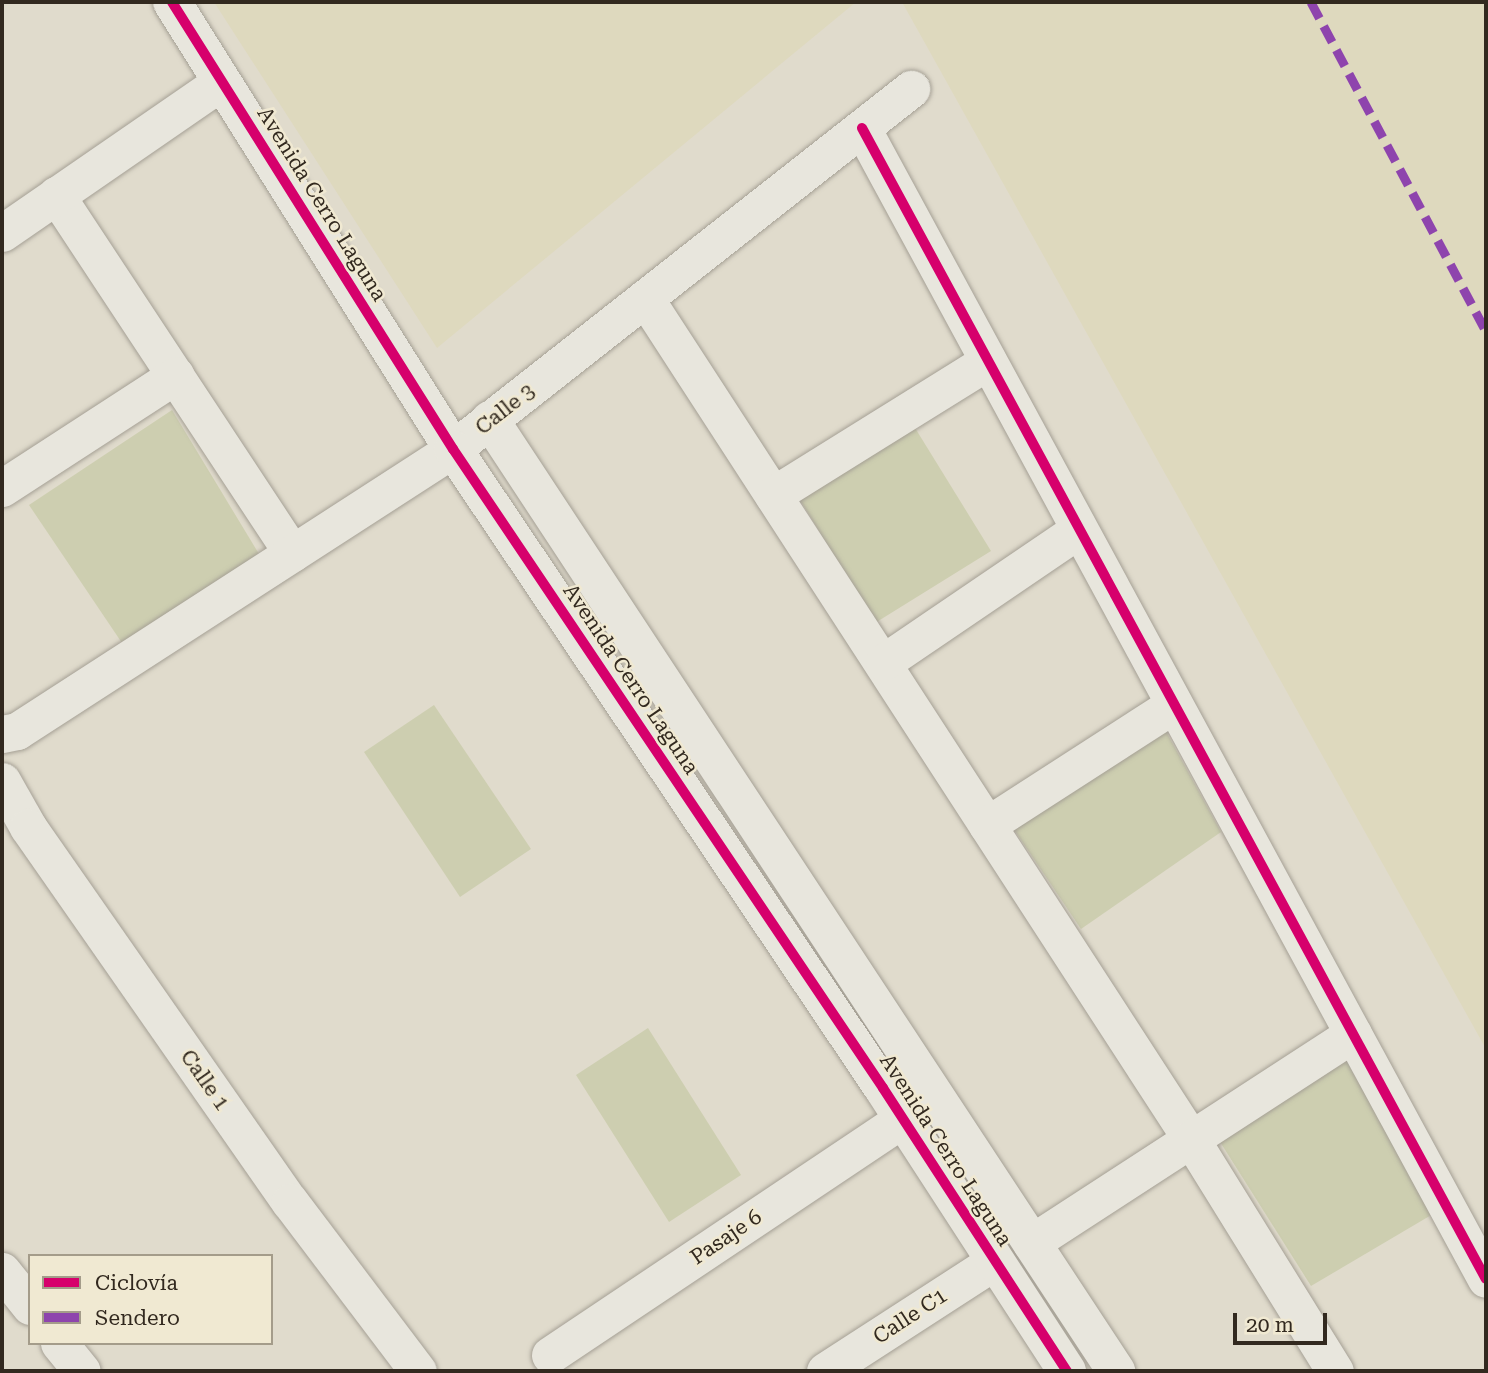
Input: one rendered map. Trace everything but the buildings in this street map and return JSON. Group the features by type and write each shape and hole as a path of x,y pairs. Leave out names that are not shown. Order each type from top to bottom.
{"street":[{"name":"Avenida Cerro Laguna","path":"172,2 453,449 903,1119 1067,1371"},
{"path":"2,233 222,81"},
{"name":"Calle 3","path":"2,734 18,731 453,449 911,89"},
{"path":"862,128 1077,531 1486,1279"},
{"path":"56,195 292,553"},
{"path":"645,298 884,662 1191,1139 1335,1371"},
{"path":"773,495 988,361"},
{"path":"2,488 176,375"},
{"path":"490,420 1116,1371"},
{"path":"884,662 1077,531"},
{"path":"988,825 1173,705"},
{"name":"Calle 1","path":"2,781 28,827 290,1202 418,1371"},
{"path":"1031,1243 1353,1034"},
{"name":"Pasaje 6","path":"550,1355 903,1119"},
{"name":"Calle C1","path":"825,1371 995,1261"},
{"path":"2,1271 28,1304"},
{"path":"61,1345 82,1371"}],"shaded area":[{"path":"214,2 856,2 437,348"},
{"path":"902,2 1486,2 1486,1049"}],"green space":[{"path":"172,410 259,554 122,643 29,505"},
{"path":"912,423 991,551 875,623 797,495"},
{"path":"434,705 531,849 460,897 364,752"},
{"path":"1163,726 1221,832 1081,929 1009,822"},
{"path":"648,1028 741,1175 669,1222 576,1075"},
{"path":"1343,1055 1433,1214 1311,1286 1217,1137"}],"marked path":[{"path":"1311,2 1486,331"}],"cycle path":[{"path":"172,2 453,449 883,1088 1067,1371"},
{"path":"862,128 1486,1279"}]}
